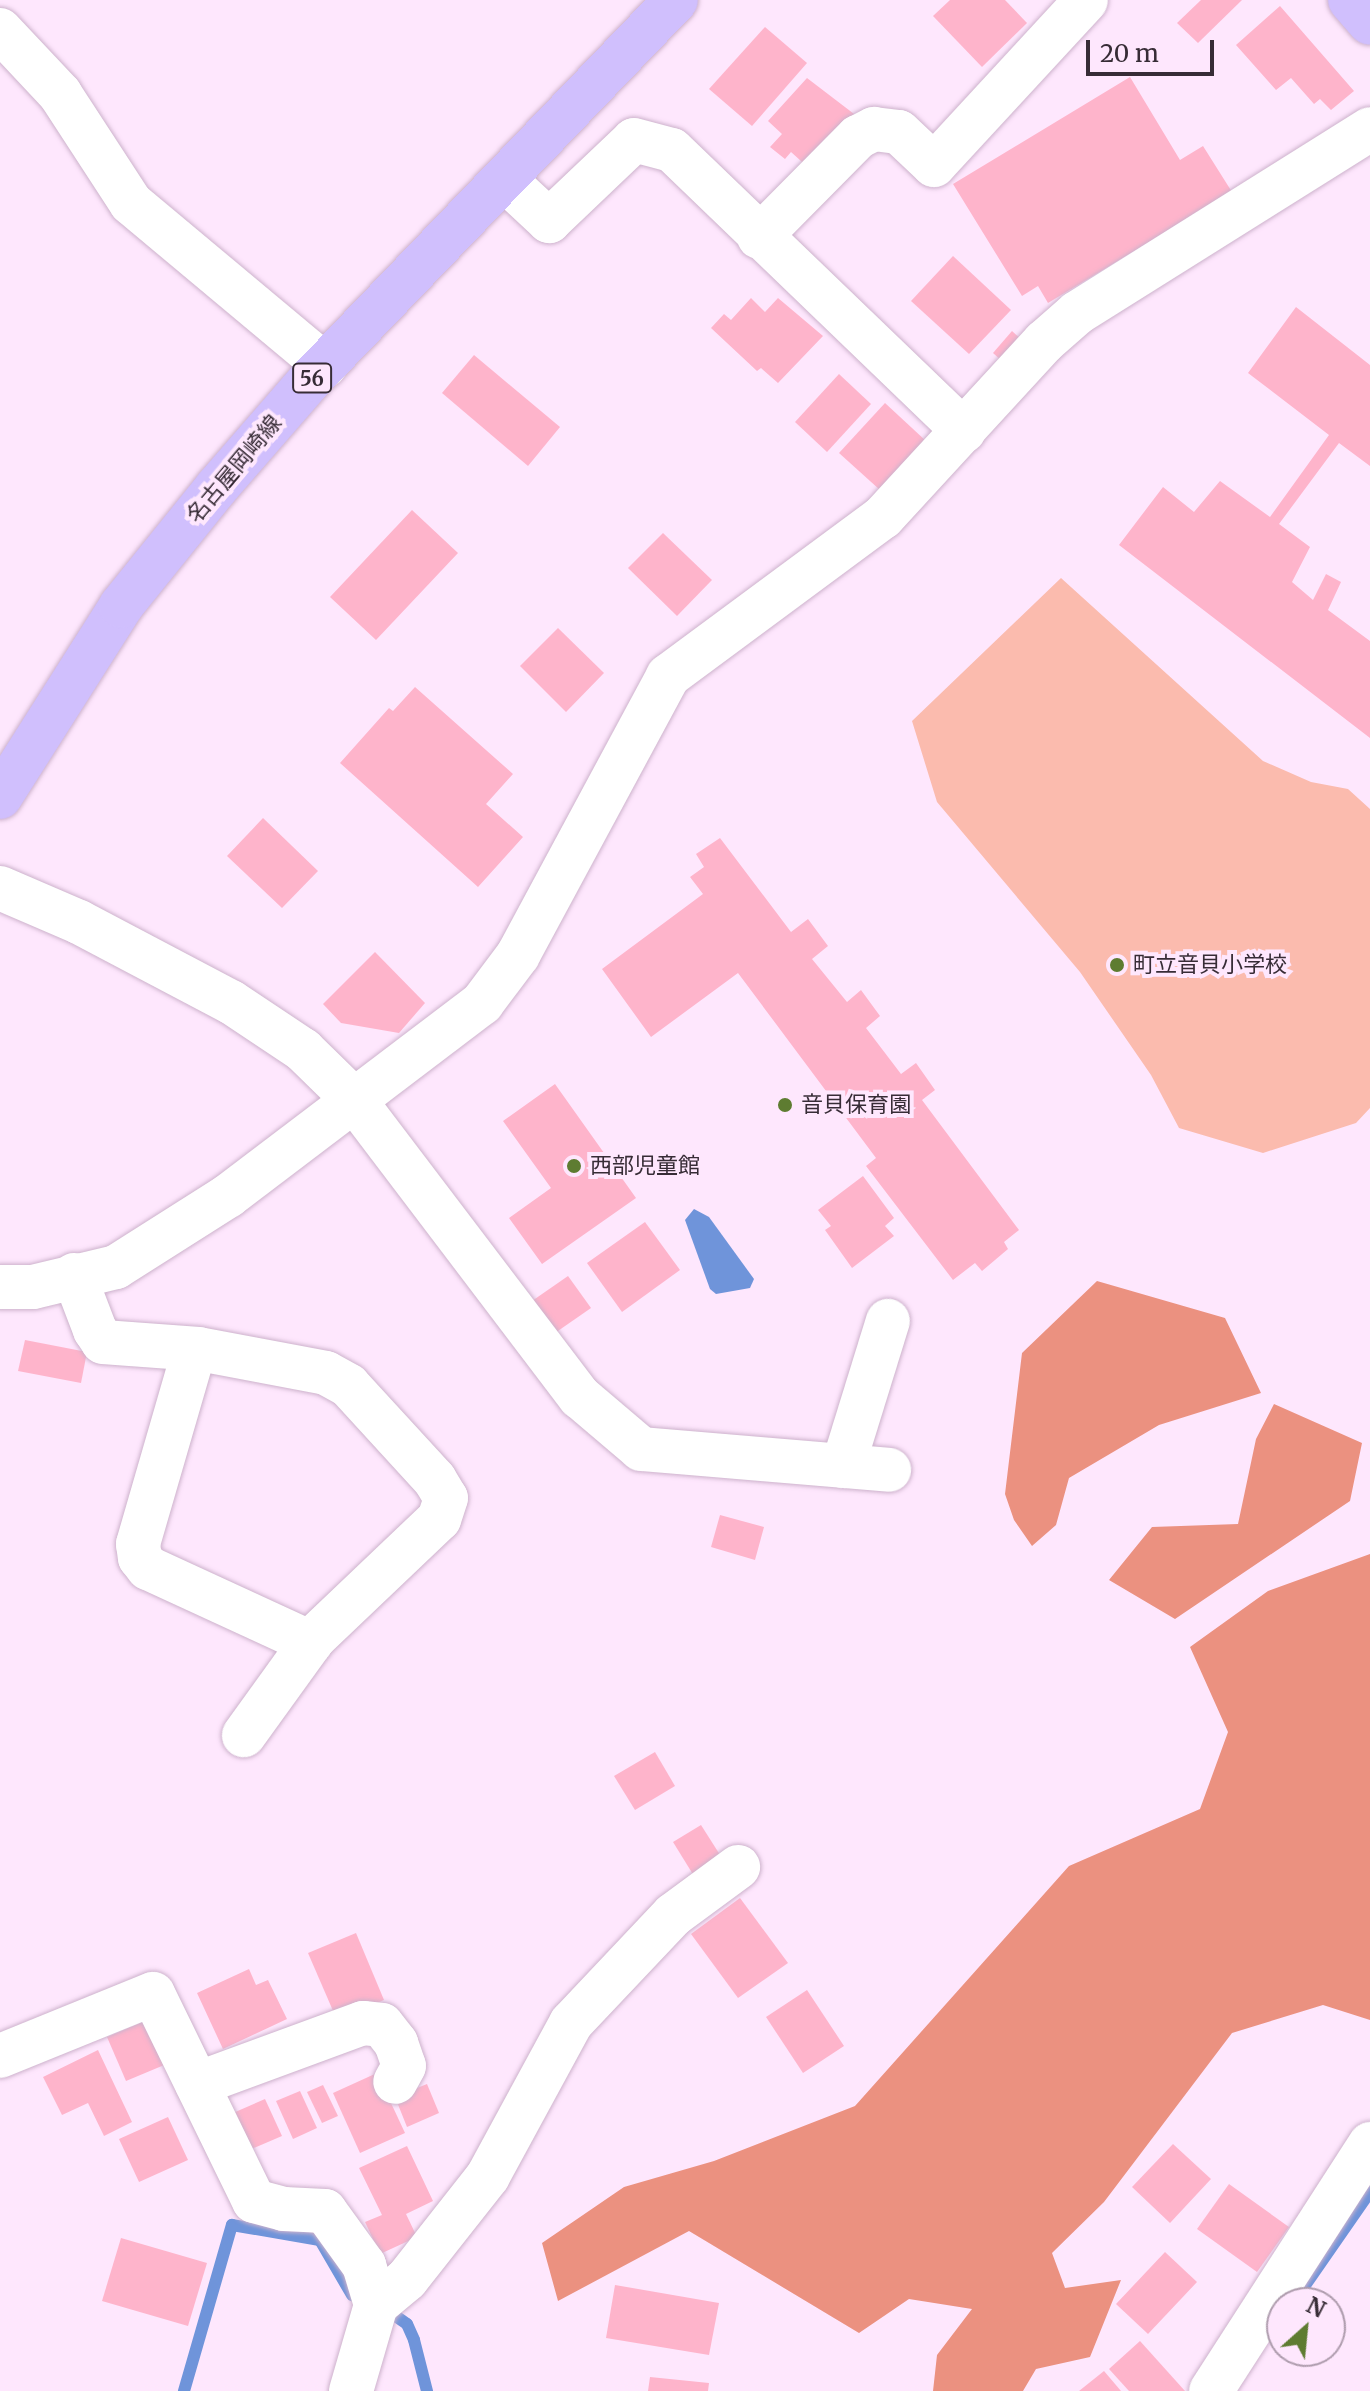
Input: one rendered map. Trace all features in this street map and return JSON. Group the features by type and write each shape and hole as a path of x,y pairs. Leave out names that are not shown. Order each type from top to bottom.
{"main road":[{"name":"名古屋岡崎線","path":"0,797 121,606 217,487 325,365 506,181 676,0"},
{"path":"1350,0 1370,23"}],"street":[{"path":"759,237 858,137 874,129 899,132 934,165 1086,0"},
{"path":"0,30 60,94 131,203 325,365"},
{"path":"0,1287 33,1287 116,1267 228,1196 482,1003 518,955 668,676 883,517 1044,342 1077,313 1370,129"},
{"path":"506,181 549,221 634,140 672,150 964,431"},
{"path":"0,888 79,922 231,1002 303,1050 355,1101 580,1397 641,1449 889,1470"},
{"path":"74,1275 95,1330 103,1342 194,1351 326,1373 349,1386 435,1480 446,1498 439,1519 311,1643 244,1735"},
{"path":"843,1466 888,1321"},
{"path":"194,1351 138,1544 140,1558 148,1568 311,1643"},
{"path":"376,2305 407,2279 488,2176 571,2023 673,1915 738,1867"},
{"path":"0,2056 153,1994 254,2201 284,2209 325,2211 364,2265 376,2305 351,2391"},
{"path":"197,2084 257,2054 318,2042 340,2030 363,2023 382,2025 396,2043 404,2066 395,2082"},
{"path":"1211,2391 1370,2144"}],"shaded area":[{"path":"1061,578 1263,761 1311,782 1348,789 1370,809 1370,1108 1356,1123 1263,1153 1179,1128 1151,1075 1080,972 937,802 912,721"},
{"path":"1097,1281 1225,1318 1261,1393 1159,1425 1069,1478 1056,1525 1032,1546 1014,1520 1005,1494 1022,1353"},
{"path":"1274,1404 1362,1443 1350,1501 1175,1619 1109,1580 1152,1527 1238,1524 1256,1439"},
{"path":"1370,1554 1370,2020 1323,2005 1232,2033 1104,2202 1052,2253 1065,2288 1121,2280 1090,2357 1036,2369 1023,2391 933,2391 937,2355 972,2309 909,2299 859,2333 689,2231 558,2301 542,2243 624,2187 714,2161 855,2106 1069,1866 1200,1809 1228,1732 1190,1647 1268,1591"}],"water":[{"path":"694,1209 709,1217 754,1279 750,1288 716,1294 710,1289 685,1220"}],"building":[{"path":"950,0 1005,0 1027,23 982,67 933,16"},
{"path":"1201,0 1242,0 1198,43 1177,23"},
{"path":"1280,6 1354,91 1331,110 1320,99 1314,104 1291,78 1276,90 1236,45"},
{"path":"765,27 807,63 752,126 709,89"},
{"path":"1130,77 1180,160 1203,146 1232,192 1048,303 1038,286 1022,296 953,184"},
{"path":"807,78 858,117 811,170 791,152 785,159 770,147 782,134 768,121"},
{"path":"953,256 1011,310 969,354 911,301"},
{"path":"751,298 765,312 778,298 823,336 778,383 761,368 757,371 711,328 724,314 731,320"},
{"path":"1296,307 1370,365 1370,466 1339,443 1279,524 1310,547 1292,582 1313,600 1326,574 1341,582 1328,610 1370,641 1370,738 1119,545 1163,487 1194,512 1220,481 1270,517 1329,435 1248,373"},
{"path":"1012,331 1022,340 1003,362 993,353"},
{"path":"474,355 560,427 528,466 442,393"},
{"path":"839,374 871,404 827,452 795,422"},
{"path":"885,403 926,441 880,490 839,453"},
{"path":"412,510 458,553 376,640 330,597"},
{"path":"663,533 712,580 677,616 628,568"},
{"path":"558,628 604,673 566,712 520,666"},
{"path":"415,687 513,774 486,804 523,837 478,887 340,763 389,708 393,711"},
{"path":"263,818 318,871 282,908 227,856"},
{"path":"720,838 791,932 808,919 828,946 812,959 847,1002 861,990 880,1016 866,1028 901,1074 916,1063 935,1090 922,1100 1019,1230 1004,1242 1008,1249 982,1271 975,1263 953,1280 866,1166 876,1158 738,973 651,1037 602,969 703,894 690,877 704,867 696,854"},
{"path":"375,952 425,1003 399,1033 341,1023 323,1004"},
{"path":"555,1084 636,1198 542,1264 509,1218 551,1188 503,1121"},
{"path":"863,1176 894,1218 885,1226 894,1236 852,1268 825,1230 831,1226 818,1210"},
{"path":"645,1222 680,1270 622,1312 587,1263"},
{"path":"568,1276 591,1308 555,1333 532,1301"},
{"path":"25,1340 87,1352 81,1383 18,1371"},
{"path":"720,1515 764,1527 755,1560 711,1547"},
{"path":"655,1752 675,1786 635,1810 614,1776"},
{"path":"701,1825 722,1858 694,1876 673,1842"},
{"path":"740,1898 788,1963 738,1998 691,1934"},
{"path":"356,1933 384,2000 337,2020 308,1953"},
{"path":"249,1969 256,1985 268,1980 287,2019 223,2049 197,1993"},
{"path":"807,1990 844,2046 803,2073 766,2017"},
{"path":"150,2019 169,2063 126,2081 107,2037"},
{"path":"98,2050 132,2122 104,2136 88,2103 62,2115 43,2077"},
{"path":"377,2073 405,2133 360,2153 333,2093"},
{"path":"427,2084 439,2113 407,2127 395,2097"},
{"path":"323,2085 338,2116 322,2123 307,2092"},
{"path":"300,2091 317,2128 293,2139 276,2101"},
{"path":"265,2099 282,2136 249,2150 233,2113"},
{"path":"168,2117 188,2160 139,2182 119,2139"},
{"path":"1173,2144 1211,2179 1170,2223 1132,2187"},
{"path":"407,2146 433,2201 406,2214 417,2237 380,2254 365,2222 382,2215 359,2168"},
{"path":"1229,2184 1289,2227 1257,2272 1197,2229"},
{"path":"121,2238 207,2263 188,2326 102,2301"},
{"path":"1165,2252 1197,2282 1148,2334 1116,2304"},
{"path":"615,2285 719,2303 709,2355 606,2338"},
{"path":"1140,2341 1185,2391 1129,2391 1109,2369"},
{"path":"1104,2371 1121,2391 1079,2391"},
{"path":"650,2377 709,2383 708,2391 648,2391"}],"waterway":[{"path":"1304,2287 1370,2192"},
{"path":"184,2391 232,2225 320,2240 352,2295"},
{"path":"397,2317 407,2324 414,2340 427,2391"}],"place":[{"name":"町立音貝小学校","path":"1117,965"},
{"name":"音貝保育園","path":"785,1105"},
{"name":"西部児童館","path":"574,1166"}]}
